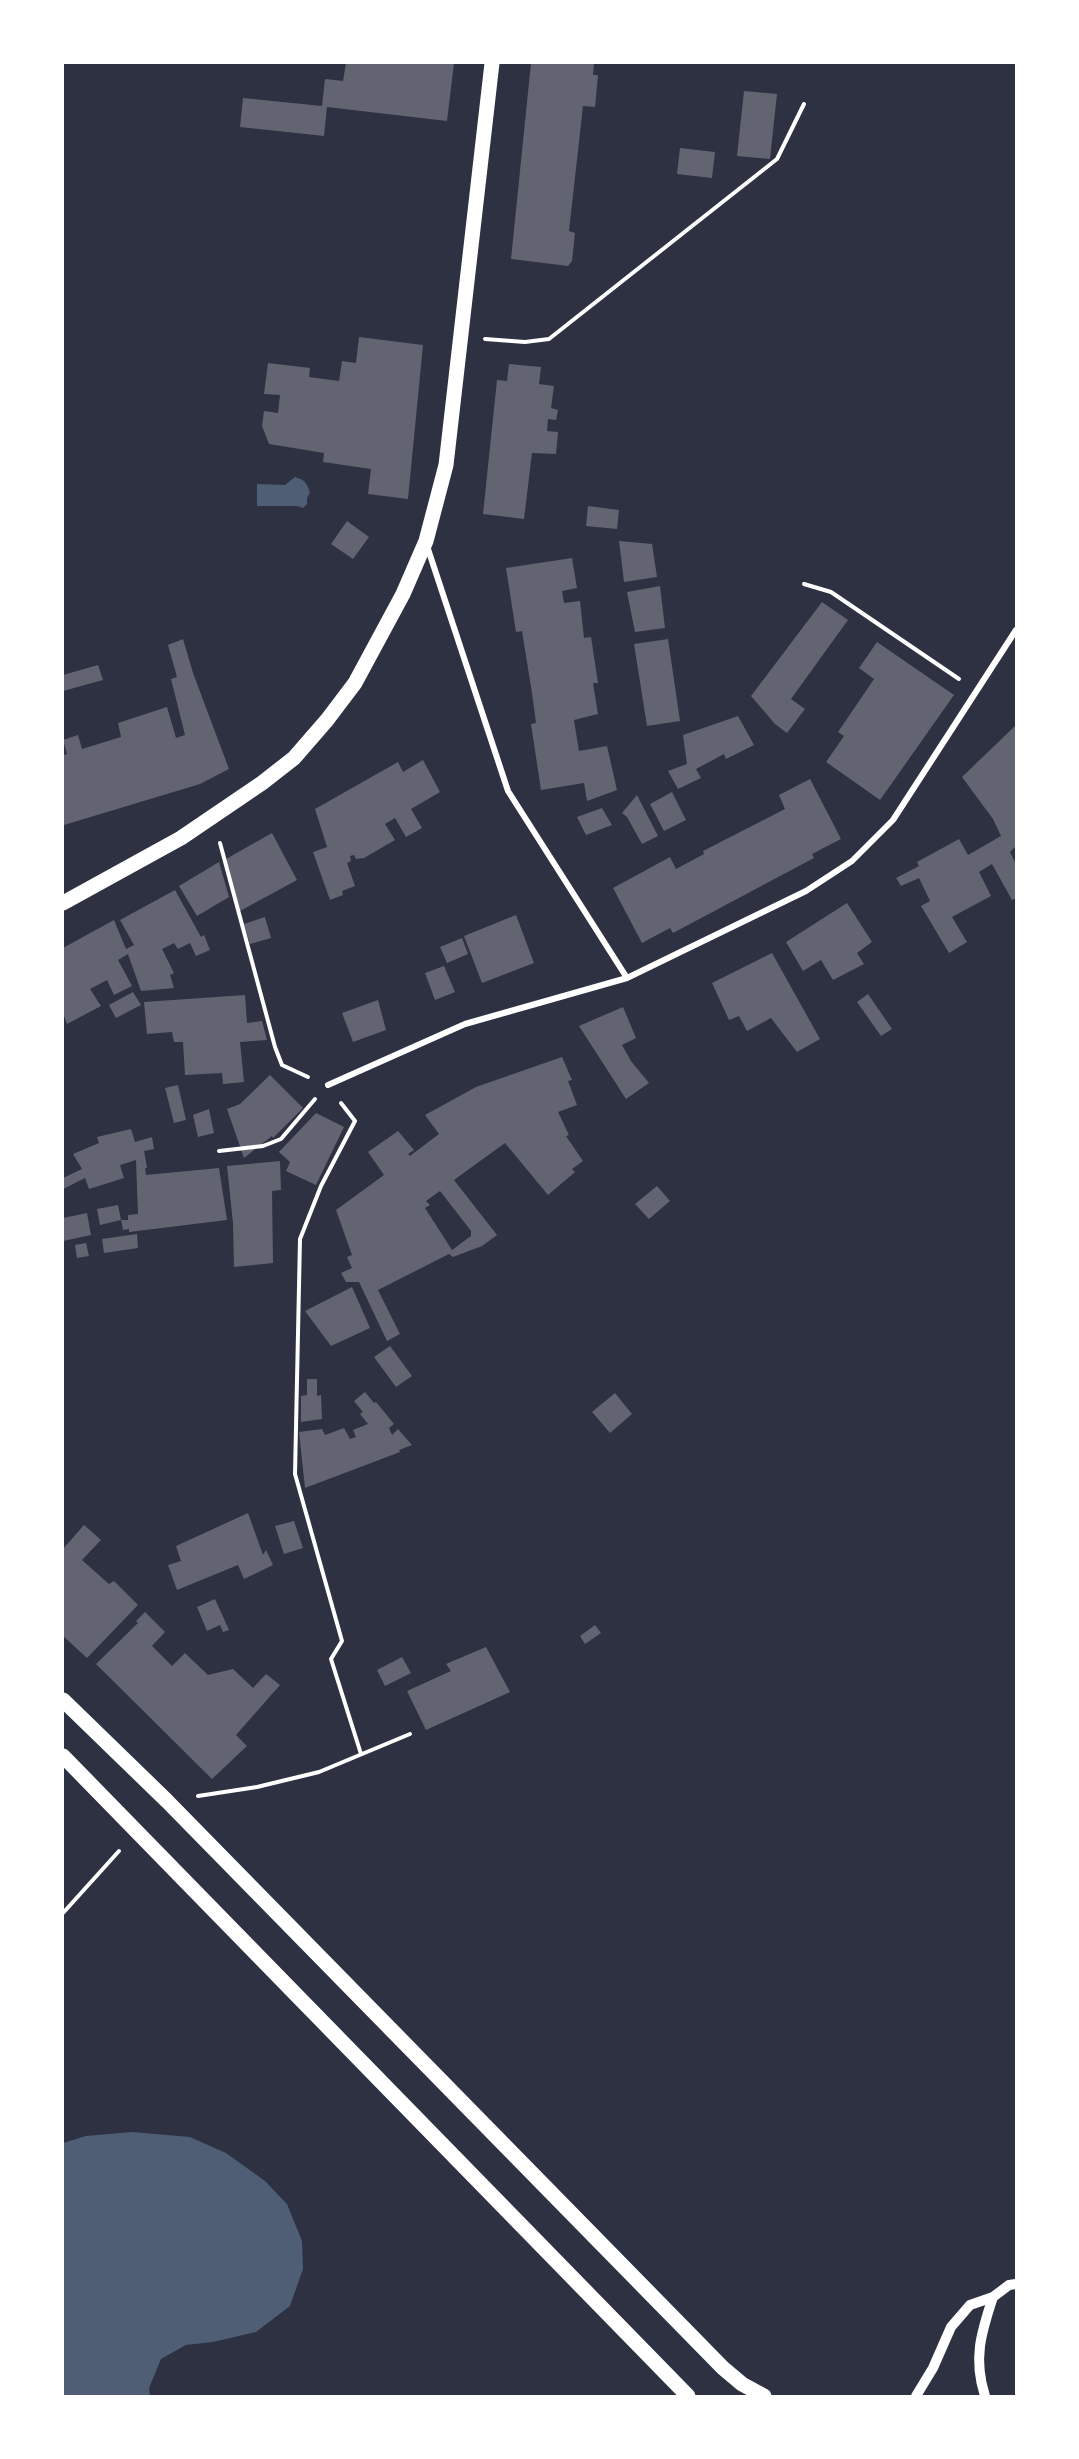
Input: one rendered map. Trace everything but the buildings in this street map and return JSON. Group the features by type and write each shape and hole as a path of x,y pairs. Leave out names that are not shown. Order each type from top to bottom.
{"main road":[{"path":"63,903 181,838 262,783 294,758 355,683 378,644 426,541 446,465 492,63"},
{"path":"63,1700 166,1801 723,2368 742,2384 764,2396"},
{"path":"63,1756 688,2396"}],"street":[{"path":"426,541 508,791 627,978"},
{"path":"328,1085 465,1024 627,978 806,891 852,861 893,820 1016,630"},
{"path":"916,2396 933,2368 951,2327 970,2305 993,2297 1009,2285 1016,2284"},
{"path":"985,2396 978,2374 981,2334 993,2297"}],"path":[{"path":"461,338 525,342 549,339 777,159 804,104"},
{"path":"804,584 831,592 976,690"},
{"path":"213,816 275,1047 282,1065 328,1085 355,1121 321,1185 300,1239 295,1474 342,1641 332,1659 361,1754"},
{"path":"219,1151 263,1146 281,1139 328,1085"},
{"path":"166,1801 257,1787 319,1772 410,1734"},
{"path":"63,1913 138,1832"}],"water":[{"path":"295,477 305,482 310,493 307,504 303,508 257,506 257,484 285,485"},
{"path":"132,2132 190,2137 226,2153 265,2181 287,2204 302,2241 303,2269 290,2306 256,2332 213,2342 186,2345 161,2359 149,2388 150,2396 63,2396 63,2143 86,2136"}]}
